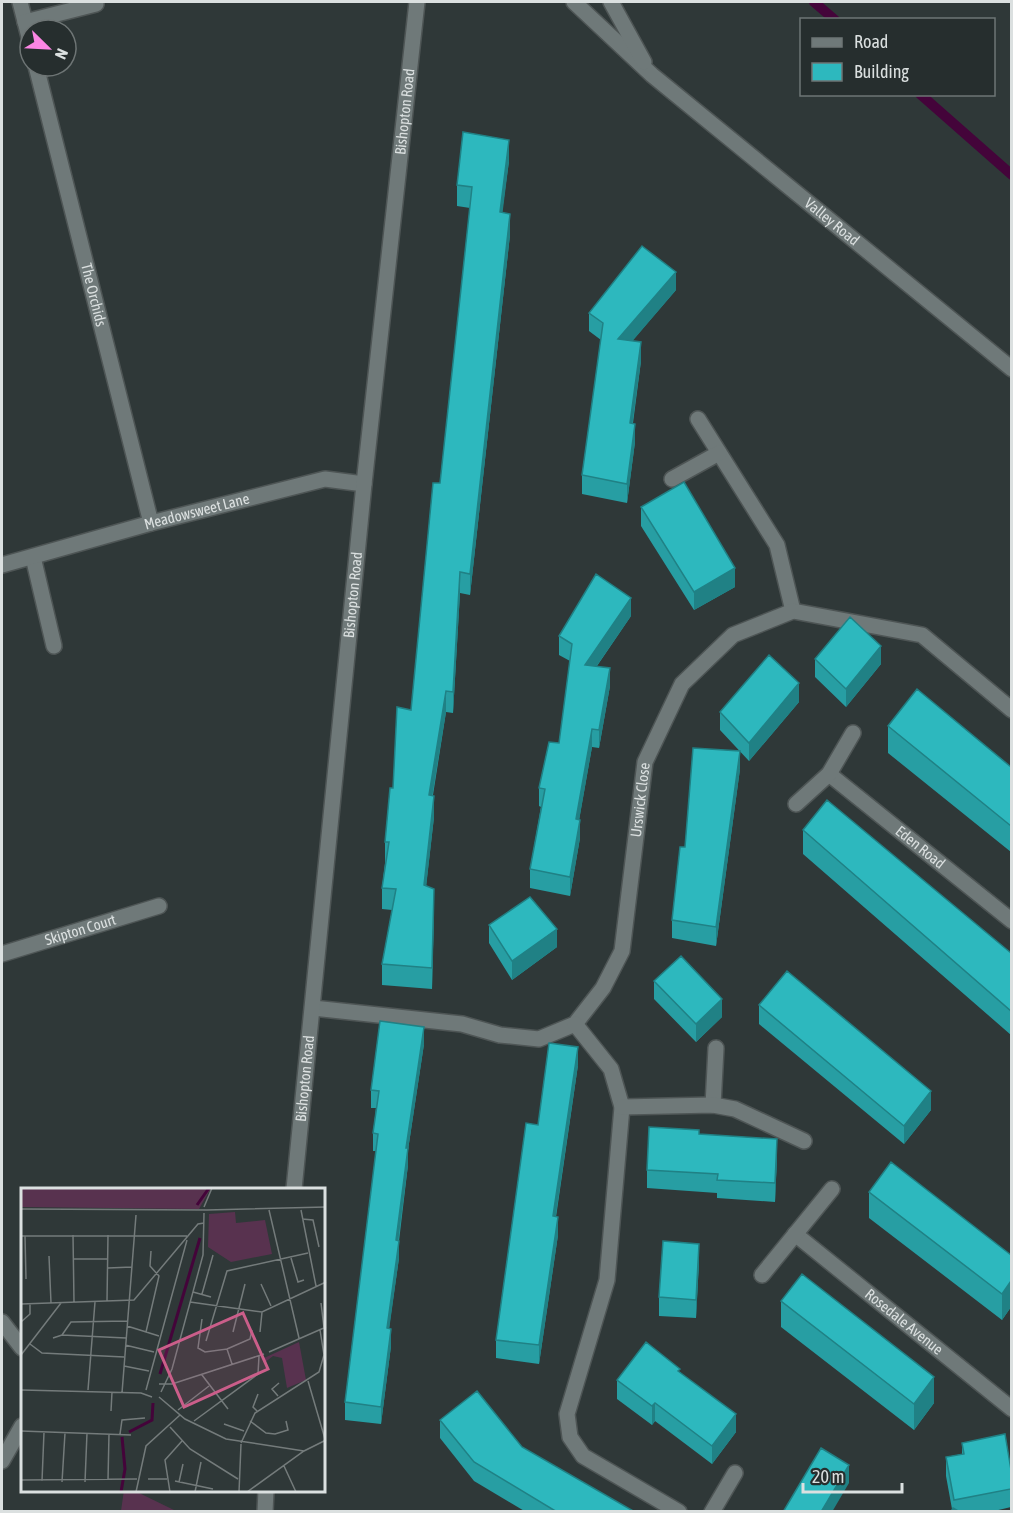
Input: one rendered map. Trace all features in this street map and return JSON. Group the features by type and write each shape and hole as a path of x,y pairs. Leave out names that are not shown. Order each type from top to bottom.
{"street":[{"path":"20,2 24,18"},
{"name":"Bishopton Road","path":"294,1188 364,484 417,2"},
{"name":"Valley Road","path":"574,2 652,75 1011,369"},
{"name":"Valley Road","path":"611,2 652,75"},
{"path":"41,18 96,4"},
{"name":"The Orchids","path":"39,78 151,523"},
{"path":"698,419 777,545 793,611 922,635 1011,710"},
{"path":"672,478 718,453"},
{"name":"Meadowsweet Lane","path":"2,565 151,523 325,479 364,484"},
{"path":"33,557 54,646"},
{"name":"Urswick Close","path":"313,1008 462,1024 500,1035 539,1039 575,1024 603,988 622,951 645,762 682,684 733,635 793,611"},
{"path":"796,804 829,774 853,733"},
{"name":"Eden Road","path":"829,774 1011,921"},
{"name":"Skipton Court","path":"2,954 159,906"},
{"path":"575,1024 611,1069 622,1107 607,1280 567,1414 570,1437 583,1456 679,1512"},
{"path":"713,1105 716,1048"},
{"path":"622,1107 713,1105 735,1110 804,1141"},
{"path":"762,1275 832,1189"},
{"name":"Rosedale Avenue","path":"795,1234 1011,1409"},
{"path":"2,1322 21,1347"},
{"path":"2,1461 21,1428"},
{"path":"712,1512 735,1473"},
{"path":"265,1512 266,1492"}],"shaded area":[{"path":"124,1492 137,1492 176,1511 121,1511"}],"building":[{"path":"463,132 509,140 500,212 510,214 470,574 460,572 453,692 446,691 429,795 434,796 424,885 434,889 432,968 382,964 396,889 382,888 389,842 385,842 390,788 393,788 397,707 411,710 433,483 440,483 472,187 457,185"},
{"path":"642,246 676,272 618,339 641,342 630,423 635,424 627,484 582,475 603,323 589,313"},
{"path":"684,482 735,568 694,592 641,507"},
{"path":"596,574 631,598 585,665 610,668 599,730 592,729 576,819 580,820 570,877 530,869 545,789 539,788 549,742 559,743 572,644 559,636"},
{"path":"850,617 881,646 846,689 815,659"},
{"path":"769,655 799,683 749,743 720,712"},
{"path":"917,689 1011,767 1011,826 888,726"},
{"path":"693,748 740,751 716,927 672,920 680,847 685,847"},
{"path":"827,800 1011,953 1011,1011 803,830"},
{"path":"530,897 557,929 512,961 489,925"},
{"path":"681,956 722,999 696,1024 654,981"},
{"path":"787,971 931,1091 904,1126 759,1005"},
{"path":"380,1021 424,1027 406,1148 408,1148 396,1240 399,1241 387,1328 391,1329 381,1407 345,1402 378,1134 373,1133 379,1091 371,1090"},
{"path":"549,1043 578,1047 553,1216 558,1217 539,1345 496,1340 526,1123 538,1125"},
{"path":"649,1127 699,1130 699,1134 777,1139 775,1183 717,1180 718,1174 647,1170"},
{"path":"891,1162 1011,1255 1011,1281 1002,1294 869,1192"},
{"path":"663,1241 699,1244 696,1300 659,1297"},
{"path":"802,1274 934,1377 914,1404 781,1301"},
{"path":"646,1342 680,1369 678,1371 736,1414 712,1446 655,1403 652,1406 617,1380"},
{"path":"477,1391 522,1447 635,1512 557,1512 474,1462 440,1420"},
{"path":"1005,1434 1011,1470 1011,1489 954,1500 946,1457 964,1454 962,1443"},
{"path":"821,1448 849,1465 821,1512 783,1512"}],"waterway":[{"path":"814,2 833,18"},
{"path":"922,96 1012,175"}]}
